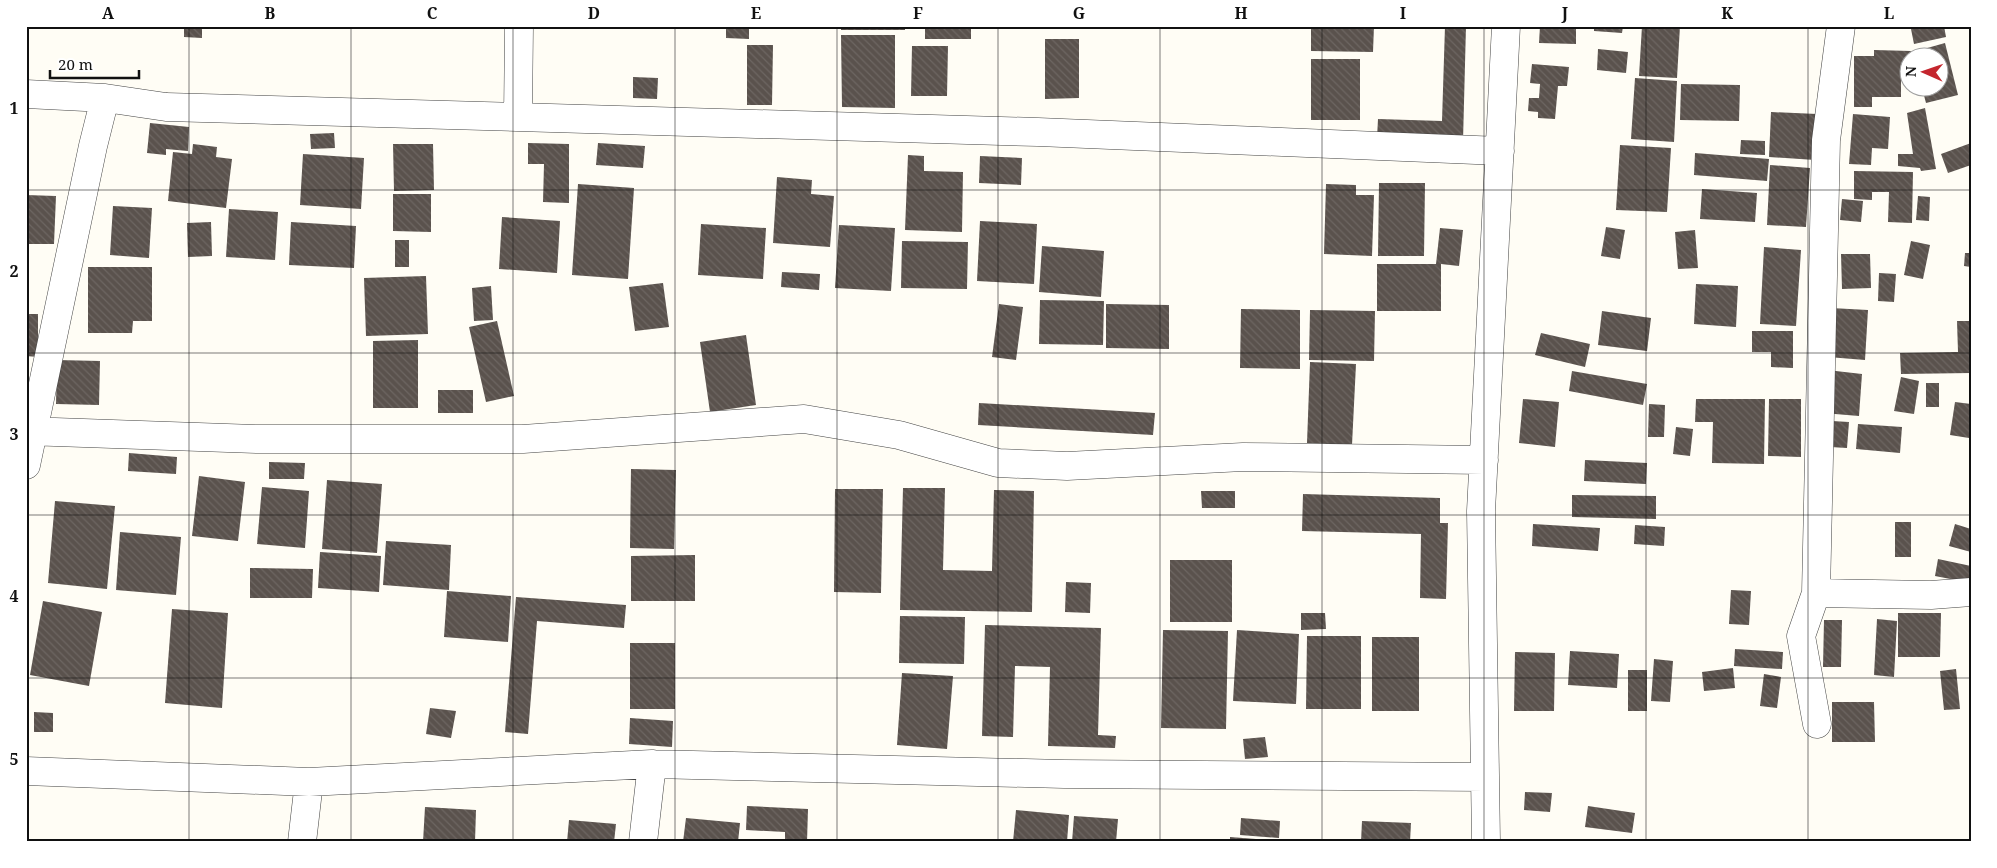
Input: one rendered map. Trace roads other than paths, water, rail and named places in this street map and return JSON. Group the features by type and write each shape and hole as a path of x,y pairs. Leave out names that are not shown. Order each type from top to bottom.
{"street":[{"path":"518,117 519,26"},
{"path":"1486,842 1481,511 1506,26"},
{"path":"1817,724 1801,636 1816,593 1826,140 1841,26"},
{"path":"26,94 105,98 166,107 1038,132 1500,151"},
{"path":"26,465 30,431 105,98"},
{"path":"30,431 257,439 523,439 804,419 899,435 998,463 1067,466 1243,457 1484,460"},
{"path":"1816,593 1931,595 1971,592"},
{"path":"26,771 309,782 652,764 1064,774 1485,777"},
{"path":"643,842 652,764"},
{"path":"302,842 309,782"}]}
